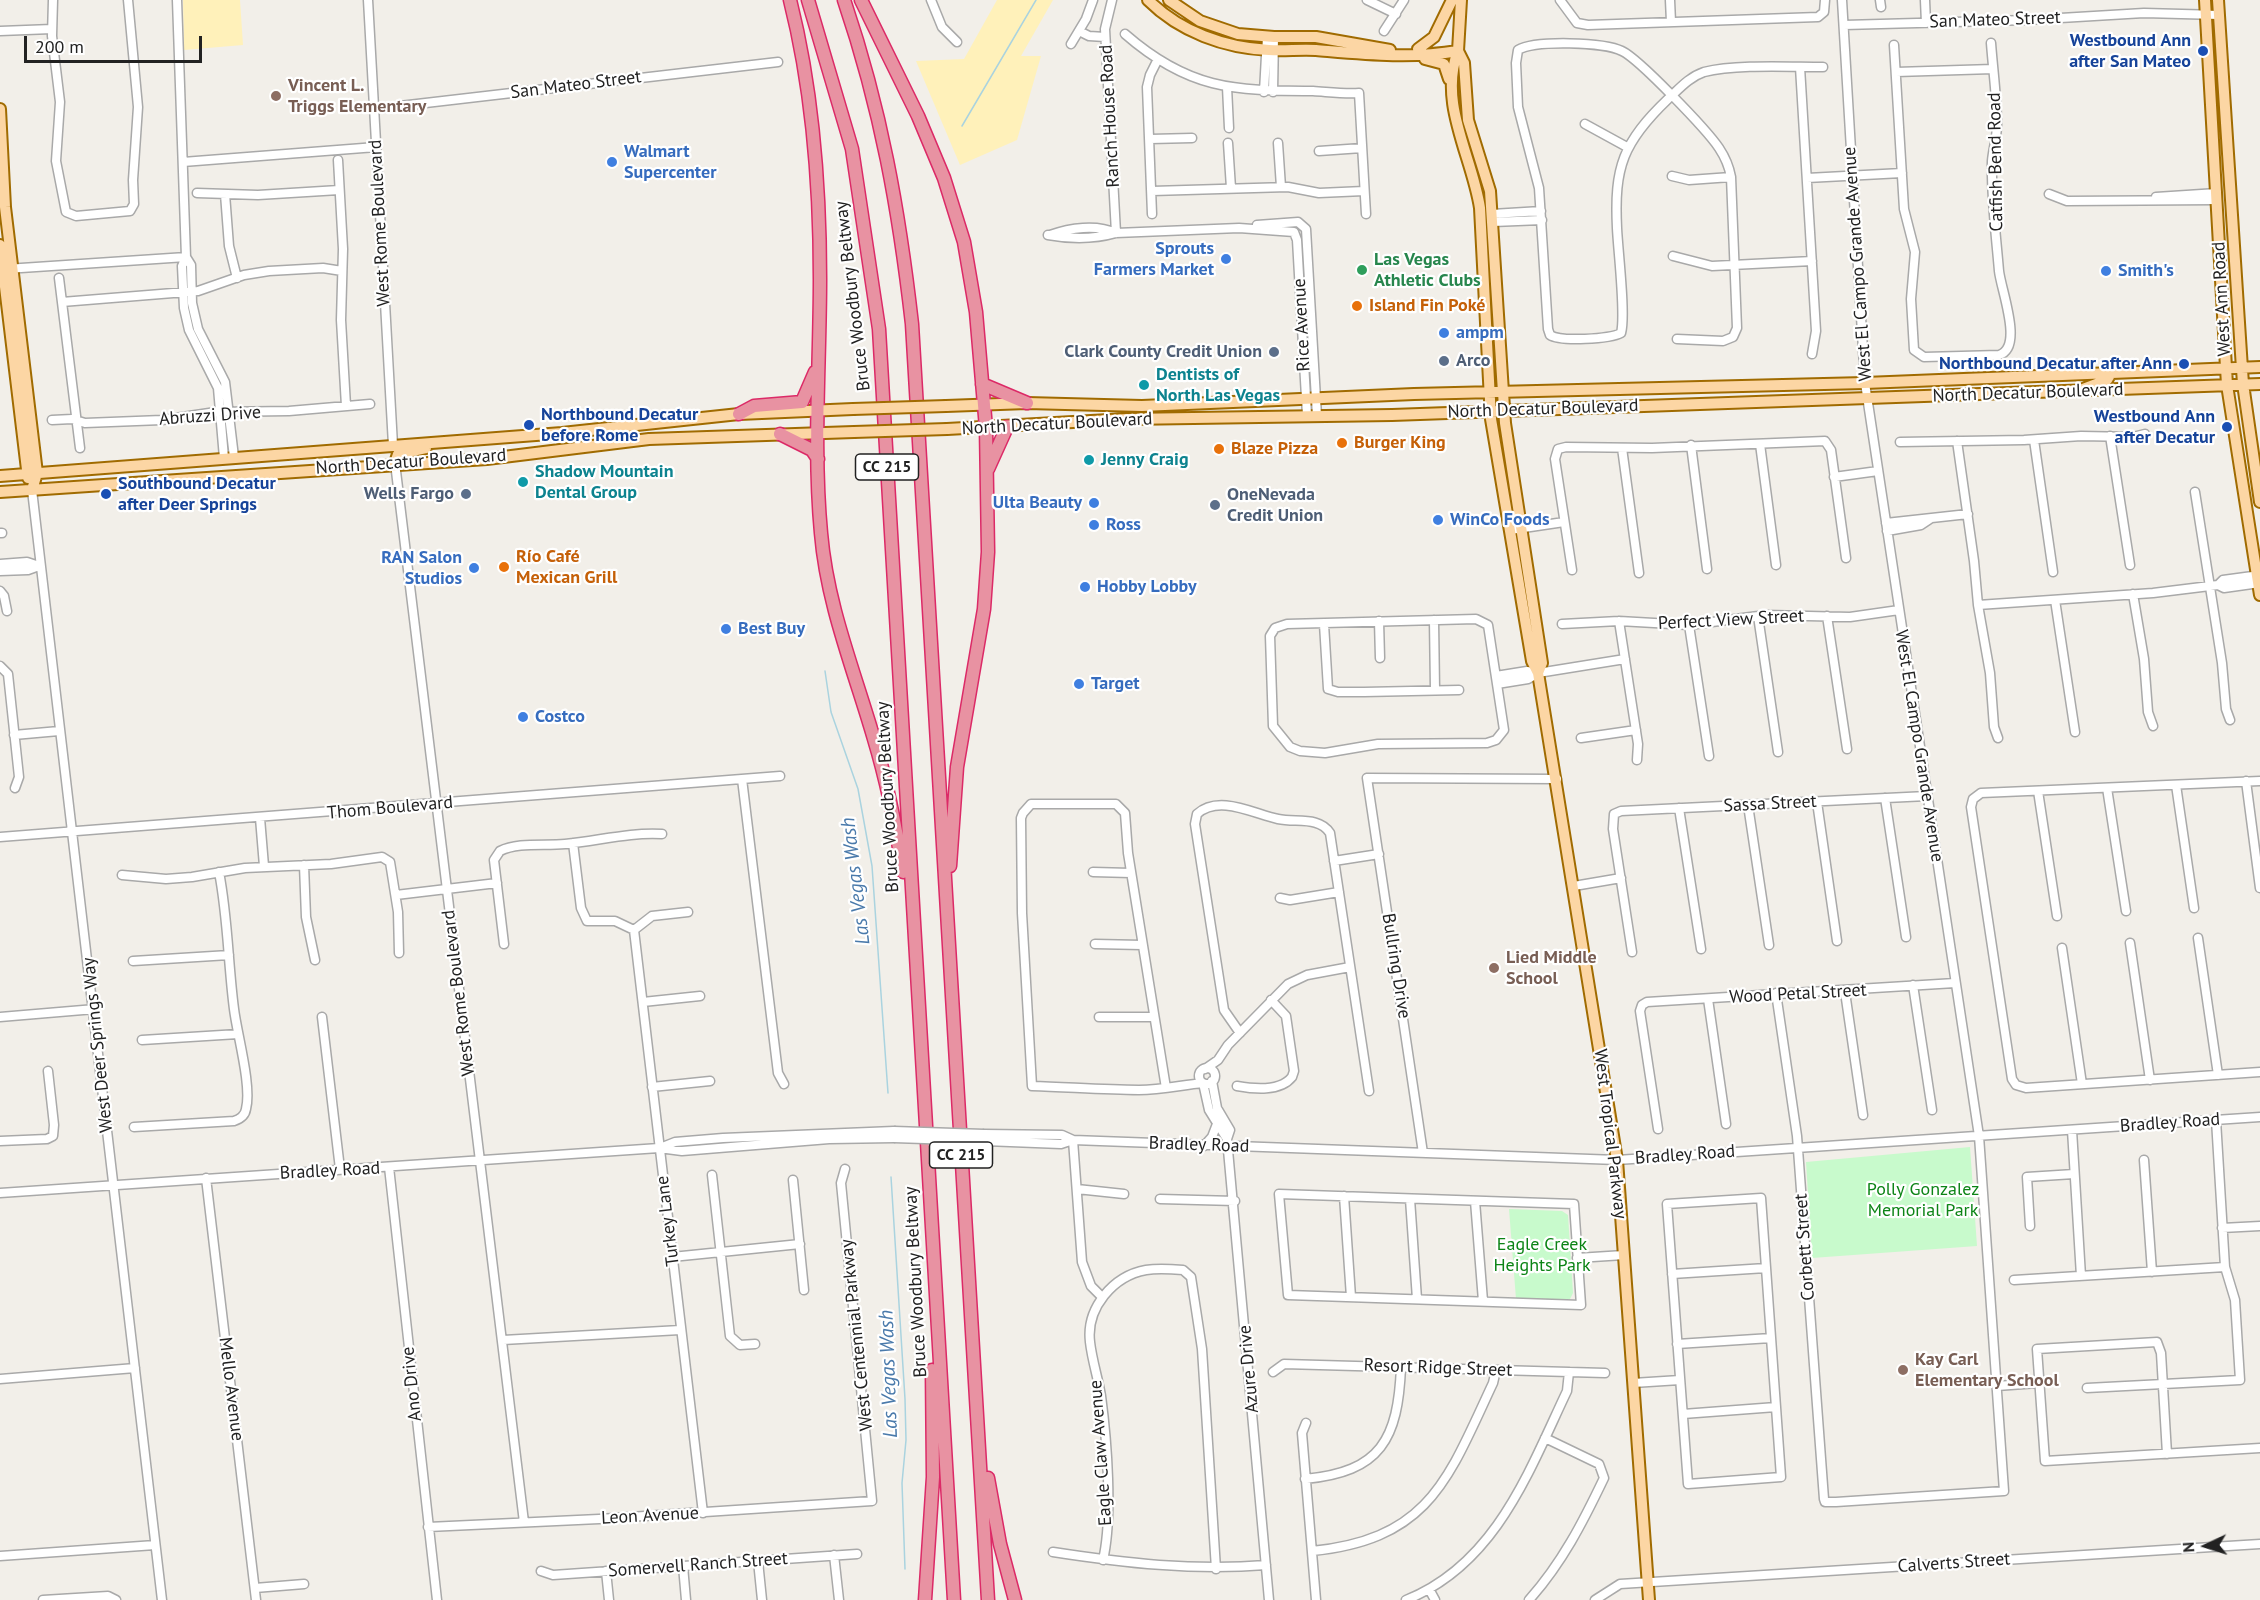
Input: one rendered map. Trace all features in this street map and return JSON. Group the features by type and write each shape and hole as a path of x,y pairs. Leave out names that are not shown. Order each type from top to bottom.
{"highway":[{"path":"790,0 803,60 816,153 820,278 817,433 820,523 828,584 885,780 914,941"},
{"name":"Bruce Woodbury Beltway","path":"808,0 852,149 879,328 954,1600"},
{"name":"CC 215","path":"844,0 884,136 902,237 912,324 988,1600"},
{"path":"861,0 926,134 952,200 971,276 984,405 987,473 986,595 957,767 947,921"},
{"path":"739,414 754,406 802,402 818,365"},
{"path":"982,384 1027,403"},
{"path":"987,473 1007,427"},
{"path":"780,434 812,450 818,459"},
{"path":"925,1600 933,1477 933,1255"},
{"path":"975,1389 994,1514 1015,1600"}],"main road":[{"path":"1148,0 1164,14 1195,33 1236,46 1270,50 1311,50 1370,60 1429,59 1441,62 1448,70 1453,107"},
{"path":"1169,0 1193,17 1220,29 1270,37 1316,37 1384,50 1450,48 1458,51"},
{"path":"1418,49 1434,37 1452,0"},
{"name":"West Tropical Parkway","path":"1461,0 1458,51 1452,67 1453,107 1475,181 1480,219 1491,411 1532,661 1538,673 1557,779 1617,1160 1649,1600"},
{"name":"West Ann Road","path":"2205,0 2227,385 2260,595"},
{"name":"West Ann Road","path":"2218,0 2243,384 2259,477 2260,502"},
{"path":"1351,55 1458,51"},
{"name":"West Tropical Parkway","path":"1458,51 1464,63 1468,120 1486,172 1492,218 1504,411 1542,663 1538,673"},
{"name":"West Deer Springs Way","path":"0,109 8,269 32,490"},
{"path":"2215,156 2222,186 2230,195"},
{"path":"2217,197 2226,210 2234,242"},
{"name":"West Deer Springs Way","path":"0,245 8,269"},
{"name":"North Decatur Boulevard","path":"0,476 446,442 739,414 817,410 1027,403 1126,406 2260,368"},
{"path":"2078,392 2107,380 2111,373"},
{"path":"2052,376 2053,393"},
{"name":"North Decatur Boulevard","path":"0,492 395,463 487,459 501,455 649,439 986,428 1127,419 1504,411 2260,384"},
{"path":"501,437 501,455"},
{"path":"487,438 487,459"},
{"path":"395,463 398,454 446,442"},
{"path":"352,466 385,456 393,445"},
{"path":"1518,579 1522,581 1534,607"}],"street":[{"path":"53,0 52,28 60,102 56,161 60,189 69,214 125,211 133,208 138,107 128,0"},
{"path":"177,0 186,257 191,264 187,291 198,329 221,372 229,457"},
{"name":"West Rome Boulevard","path":"368,0 393,445"},
{"path":"931,0 942,27 957,42"},
{"path":"1071,44 1093,0"},
{"name":"Ranch House Road","path":"1112,0 1106,16 1105,37 1116,232"},
{"path":"1367,0 1396,14"},
{"path":"1384,31 1404,0"},
{"path":"1560,0 1581,25 1811,18 1818,17 1824,12 1825,0"},
{"path":"1670,0 1671,22"},
{"name":"West El Campo Grande Avenue","path":"1842,0 1865,383 1979,1136 2004,1491"},
{"path":"1925,0 1926,23"},
{"name":"San Mateo Street","path":"1844,25 2144,13 2219,15"},
{"path":"0,31 52,28"},
{"path":"1079,31 1091,36 1105,37"},
{"path":"1125,34 1158,59 1187,75 1227,87 1268,92 1359,93 1366,214"},
{"path":"1268,92 1270,37"},
{"name":"Catfish Bend Road","path":"1902,173 1905,208 1915,252 1911,299 1916,353 1923,357 1999,356 2007,351 2010,344 2009,322 1999,270 1992,164 1997,124 1991,43"},
{"path":"1677,339 1723,340 1735,334 1738,306 1731,177 1728,164 1717,145 1671,96 1633,58 1607,45 1539,45 1518,50 1516,63 1518,107 1535,165 1542,215 1550,335 1554,338 1611,337 1621,333 1615,192 1618,173 1627,147 1644,123 1671,96 1688,80 1703,73 1823,67"},
{"path":"1807,178 1902,173 1894,45"},
{"path":"1152,214 1148,82 1158,59"},
{"name":"San Mateo Street","path":"374,109 778,62"},
{"path":"1800,67 1816,331 1812,354"},
{"path":"1896,72 1993,69"},
{"path":"1227,87 1229,128"},
{"path":"1585,124 1627,147"},
{"path":"1150,139 1192,138"},
{"path":"1228,143 1231,188"},
{"path":"1278,143 1281,187"},
{"path":"183,162 376,147"},
{"path":"1319,151 1362,148"},
{"path":"338,160 341,310 346,406"},
{"path":"1672,176 1689,180 1731,177"},
{"path":"1152,191 1281,187 1319,193 1364,191"},
{"path":"197,193 258,195 339,190"},
{"path":"225,194 229,246 237,278"},
{"path":"2049,194 2067,201 2138,199 2170,195 2217,197"},
{"path":"1480,219 1542,215"},
{"path":"1116,232 1105,228 1064,230 1048,235 1065,238 1106,236 1116,232 1239,228 1278,222 1298,222 1304,226 1307,235 1304,237 1299,281"},
{"name":"Rice Avenue","path":"1239,228 1290,230 1295,234 1306,326"},
{"name":"Rice Avenue","path":"1307,235 1306,326 1312,416"},
{"path":"1673,256 1703,265 1812,261"},
{"path":"8,269 186,257"},
{"path":"62,302 187,291 237,278 290,270 322,268 342,271"},
{"path":"59,278 80,448"},
{"name":"Abruzzi Drive","path":"52,420 77,420 85,423 162,420 225,412 289,411 370,404"},
{"path":"1900,442 2133,437 2145,434"},
{"path":"2110,436 2130,565"},
{"path":"2034,440 2053,572"},
{"path":"1572,570 1556,459 1558,449 1825,441 1831,450 1846,558"},
{"path":"1957,441 1978,605 1990,673 1994,727 1998,738"},
{"path":"1760,444 1776,565"},
{"path":"1691,445 1707,569"},
{"path":"1622,448 1639,573"},
{"name":"West Rome Boulevard","path":"395,463 524,1522"},
{"path":"1834,477 1878,471"},
{"name":"West Deer Springs Way","path":"32,490 69,818 74,833 95,1009 113,1186 162,1600"},
{"path":"2195,492 2214,586 2226,709 2230,720"},
{"path":"1886,527 1905,524 1922,525 1930,519 1968,514"},
{"path":"1510,530 1564,522"},
{"path":"0,564 27,562 39,566"},
{"path":"0,571 28,570 39,566"},
{"path":"1978,605 2133,594 2214,586 2223,580 2259,579"},
{"path":"0,591 4,596 7,611"},
{"path":"2133,594 2144,659 2148,712 2153,726"},
{"path":"2055,600 2075,732"},
{"name":"Perfect View Street","path":"1562,624 1619,621 1689,625 1758,616 1850,617 1899,610"},
{"path":"1758,616 1778,752"},
{"path":"1827,616 1847,749"},
{"path":"1434,620 1435,690"},
{"path":"1434,620 1483,621 1488,626 1504,730 1501,737 1486,743 1378,744 1325,753 1300,751 1283,741 1273,726 1272,716 1270,636 1275,628 1287,624 1434,620"},
{"path":"1380,621 1380,658"},
{"path":"1619,621 1636,730 1637,760"},
{"path":"1324,624 1328,689 1338,692 1460,690"},
{"path":"1689,625 1709,756"},
{"path":"1496,680 1512,677 1528,679 1538,673 1624,658"},
{"path":"2,668 8,674 19,777 15,788"},
{"path":"1581,738 1636,730"},
{"path":"14,735 60,731"},
{"name":"Thom Boulevard","path":"0,837 780,776"},
{"name":"Bullring Drive","path":"1424,1154 1367,778 1557,779"},
{"path":"742,779 778,1073 784,1084"},
{"path":"2260,781 1981,793 1973,799 1971,807 2012,1079 2016,1085 2026,1088 2260,1072"},
{"path":"2246,782 2260,888"},
{"path":"2176,785 2194,908"},
{"path":"2107,788 2126,911"},
{"path":"2038,791 2057,916"},
{"name":"Sassa Street","path":"1621,878 1613,829 1614,814 1621,811 1927,796"},
{"path":"1885,798 1906,937"},
{"path":"1817,802 1838,941"},
{"path":"1166,1088 1131,873 1125,813 1122,807 1116,804 1037,803 1026,807 1022,818 1022,913 1032,1086 1141,1090 1166,1088 1207,1077 1218,1059 1240,1033 1288,984 1307,975 1350,967"},
{"path":"1748,805 1769,945"},
{"path":"1240,1033 1224,1010 1195,824 1197,814 1209,807 1233,807 1277,819 1317,822 1325,826 1330,833 1369,1091"},
{"path":"1679,808 1701,949"},
{"path":"260,818 264,866"},
{"path":"504,944 494,860 497,853 513,847 573,843 627,834 662,834"},
{"path":"573,843 581,908 587,921 615,921 634,930 652,916 688,912"},
{"path":"1334,861 1379,854"},
{"path":"122,875 166,879 264,866 339,864 380,856 387,859 392,866 399,953"},
{"path":"304,865 305,906 315,960"},
{"path":"134,1127 234,1121 244,1115 247,1103 229,955 227,920 219,872"},
{"path":"1093,872 1131,873"},
{"path":"1574,886 1621,878 1632,952"},
{"path":"396,896 497,883"},
{"path":"1280,898 1290,900 1339,892"},
{"name":"Turkey Lane","path":"634,930 703,1513"},
{"path":"2198,938 2218,1075"},
{"path":"2130,943 2150,1080"},
{"path":"1095,944 1142,945"},
{"path":"2062,948 2082,1084"},
{"path":"133,961 229,955"},
{"name":"Wood Petal Street","path":"1658,1129 1641,1018 1642,1005 1655,1000 1708,999 1776,993 1845,992 1955,983"},
{"path":"1913,985 1932,1110"},
{"path":"1845,992 1863,1115"},
{"name":"Corbett Street","path":"1776,993 1798,1148 1825,1502 2004,1491"},
{"path":"643,1002 700,996"},
{"path":"1708,999 1726,1124"},
{"path":"1238,1086 1252,1089 1277,1086 1292,1077 1294,1071 1286,1016 1271,1000"},
{"path":"0,1017 95,1009"},
{"path":"322,1017 340,1169"},
{"path":"1099,1017 1153,1017"},
{"path":"142,1040 238,1034"},
{"path":"0,1141 47,1139 53,1136 54,1125 48,1071"},
{"name":"Azure Drive","path":"1207,1077 1209,1110 1228,1143"},
{"name":"Azure Drive","path":"1207,1077 1217,1108 1230,1130 1228,1143 1269,1600"},
{"path":"652,1087 710,1081"},
{"name":"Bradley Road","path":"0,1193 659,1148 682,1152 894,1134 1061,1144 1073,1140 1204,1146 1228,1143 1424,1154 1617,1160 2260,1117"},
{"path":"2087,1388 2240,1380 2235,1300 2225,1267 2216,1120"},
{"path":"1204,1146 1212,1137 1217,1124"},
{"path":"2072,1130 2081,1276"},
{"path":"1073,1140 1084,1272 1091,1286 1102,1297 1120,1280 1143,1270 1182,1270 1191,1277 1202,1349 1216,1569"},
{"path":"2144,1160 2151,1272"},
{"name":"Ano Drive","path":"389,1167 437,1600"},
{"name":"West Centennial Parkway","path":"845,1169 842,1183 872,1501"},
{"path":"2030,1226 2027,1177 2074,1174"},
{"path":"712,1175 730,1336 740,1345 755,1344"},
{"name":"Mello Avenue","path":"206,1178 256,1600"},
{"path":"793,1180 804,1290"},
{"path":"1077,1190 1124,1194"},
{"path":"1279,1194 1344,1196 1574,1204 1581,1305 1288,1295 1279,1194"},
{"path":"1344,1196 1351,1297"},
{"path":"1160,1198 1234,1201"},
{"path":"1761,1198 1766,1268 1781,1477 1688,1484 1667,1204 1761,1198"},
{"path":"1410,1199 1417,1299"},
{"path":"1475,1201 1483,1301"},
{"path":"2222,1228 2260,1226"},
{"path":"672,1257 800,1244"},
{"path":"1577,1258 1624,1254"},
{"path":"2014,1281 2225,1267"},
{"path":"1672,1274 1766,1268"},
{"name":"Eagle Claw Avenue","path":"1102,1297 1093,1318 1090,1340 1101,1396 1107,1486 1107,1541 1103,1560"},
{"path":"503,1340 680,1330"},
{"path":"1677,1344 1771,1338"},
{"path":"2167,1454 2161,1353 2157,1342 2037,1349 2045,1461 2167,1454 2260,1448"},
{"name":"Resort Ridge Street","path":"1273,1372 1284,1364 1605,1373"},
{"path":"1305,1479 1341,1474 1357,1467 1376,1453 1387,1439 1397,1417 1401,1367"},
{"path":"0,1378 135,1368"},
{"path":"1312,1551 1349,1546 1379,1536 1398,1526 1422,1508 1452,1470 1493,1383 1496,1370"},
{"path":"1406,1600 1429,1589 1458,1569 1496,1530 1515,1500 1545,1438 1567,1390 1569,1372"},
{"path":"1633,1383 1680,1380"},
{"path":"1997,1386 2038,1383"},
{"path":"1683,1414 1776,1407"},
{"path":"1306,1423 1302,1433 1316,1600"},
{"path":"1532,1599 1557,1567 1579,1532 1604,1478 1604,1471 1599,1464 1545,1438"},
{"name":"Leon Avenue","path":"428,1527 703,1513 872,1501"},
{"name":"Calverts Street","path":"1595,1600 1620,1584 2260,1544"},
{"path":"0,1556 155,1545"},
{"path":"1053,1552 1103,1560 1216,1569 1266,1565"},
{"name":"Somervell Ranch Street","path":"541,1571 553,1575 857,1554"},
{"path":"834,1555 838,1600"},
{"path":"758,1561 762,1600"},
{"path":"683,1566 686,1600"},
{"path":"606,1571 609,1600"},
{"path":"255,1588 304,1584"},
{"path":"1429,1589 1435,1600"},
{"path":"43,1600 108,1596 116,1600"}],"sand":[{"path":"183,0 240,0 243,45 184,50"},
{"path":"997,0 1053,0 1021,56 1041,56 1017,140 960,165 916,61 964,59"}],"green space":[{"name":"Polly Gonzalez Memorial Park","path":"1970,1147 1977,1246 1812,1258 1806,1162"},
{"name":"Eagle Creek Heights Park","path":"1509,1209 1562,1211 1568,1215 1573,1293 1570,1299 1516,1299"}],"waterway":[{"name":"Las Vegas Wash","path":"962,126 1036,0"},
{"name":"Las Vegas Wash","path":"825,671 831,712 858,789 872,866 888,1093"},
{"name":"Las Vegas Wash","path":"891,1177 905,1399 906,1440 902,1483 905,1569"}],"place":[{"name":"Westbound Ann after San Mateo","path":"2203,51"},
{"name":"Vincent L. Triggs Elementary","path":"276,96"},
{"name":"Walmart Supercenter","path":"612,162"},
{"name":"Sprouts Farmers Market","path":"1226,259"},
{"name":"Las Vegas Athletic Clubs","path":"1362,270"},
{"name":"Smith's","path":"2106,271"},
{"name":"Island Fin Poké","path":"1357,306"},
{"name":"ampm","path":"1444,333"},
{"name":"Clark County Credit Union","path":"1274,352"},
{"name":"Arco","path":"1444,361"},
{"name":"Northbound Decatur after Ann","path":"2184,364"},
{"name":"Dentists of North Las Vegas","path":"1144,385"},
{"name":"Northbound Decatur before Rome","path":"529,425"},
{"name":"Westbound Ann after Decatur","path":"2227,427"},
{"name":"Burger King","path":"1342,443"},
{"name":"Blaze Pizza","path":"1219,449"},
{"name":"Jenny Craig","path":"1089,460"},
{"name":"Shadow Mountain Dental Group","path":"523,482"},
{"name":"Southbound Decatur after Deer Springs","path":"106,494"},
{"name":"Wells Fargo","path":"466,494"},
{"name":"Ulta Beauty","path":"1094,503"},
{"name":"OneNevada Credit Union","path":"1215,505"},
{"name":"WinCo Foods","path":"1438,520"},
{"name":"Ross","path":"1094,525"},
{"name":"Río Café Mexican Grill","path":"504,567"},
{"name":"RAN Salon Studios","path":"474,568"},
{"name":"Hobby Lobby","path":"1085,587"},
{"name":"Best Buy","path":"726,629"},
{"name":"Target","path":"1079,684"},
{"name":"Costco","path":"523,717"},
{"name":"Lied Middle School","path":"1494,968"},
{"name":"Kay Carl Elementary School","path":"1903,1370"}]}
